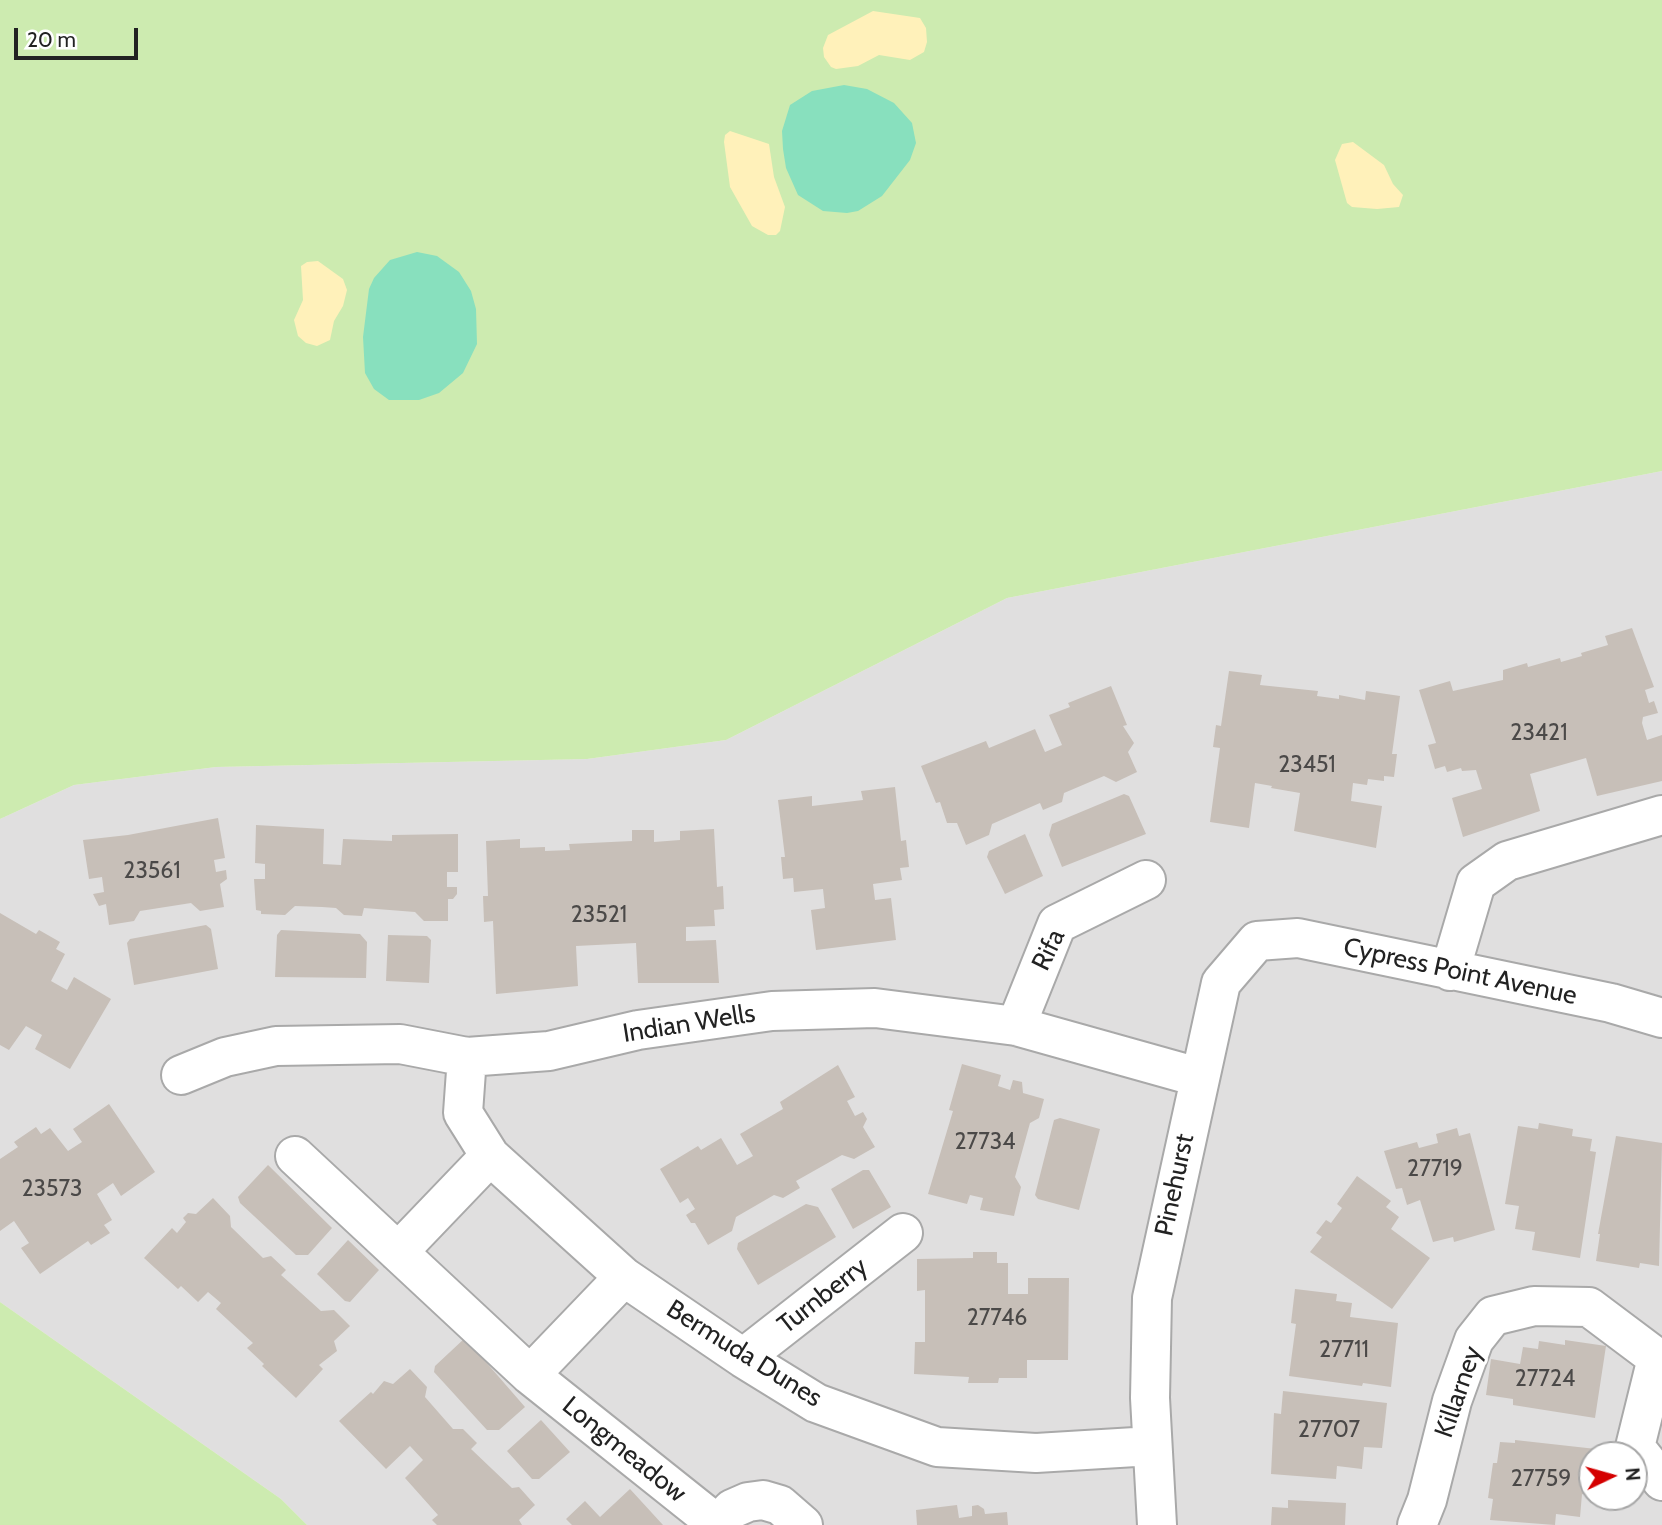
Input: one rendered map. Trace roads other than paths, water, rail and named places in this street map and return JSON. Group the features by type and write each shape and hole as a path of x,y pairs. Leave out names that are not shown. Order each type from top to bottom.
{"street":[{"path":"1450,971 1476,883 1507,861 1662,816"},
{"name":"Rifa","path":"1016,1026 1057,924 1146,880"},
{"name":"Cypress Point Avenue","path":"1257,941 1298,938 1611,1003 1662,1018"},
{"name":"Pinehurst","path":"1157,1525 1152,1446 1152,1298 1198,1077 1221,983 1257,941"},
{"name":"Indian Wells","path":"180,1075 225,1057 276,1046 400,1044 467,1058 548,1051 638,1030 772,1011 875,1008 1016,1026 1198,1077"},
{"name":"Bermuda Dunes","path":"467,1058 463,1113 490,1156 624,1277 743,1358 816,1403 937,1447 1036,1453 1152,1446"},
{"name":"Longmeadow","path":"295,1156 530,1376 717,1525"},
{"path":"398,1252 490,1156"},
{"name":"Turnberry","path":"743,1358 903,1233"},
{"path":"530,1376 624,1277"},
{"name":"Killarney","path":"1417,1525 1427,1500 1452,1401 1474,1340 1493,1316 1534,1306 1589,1307 1660,1358 1635,1447 1662,1481"},
{"path":"717,1525 732,1509 748,1502 763,1500 780,1505 803,1525"}]}
